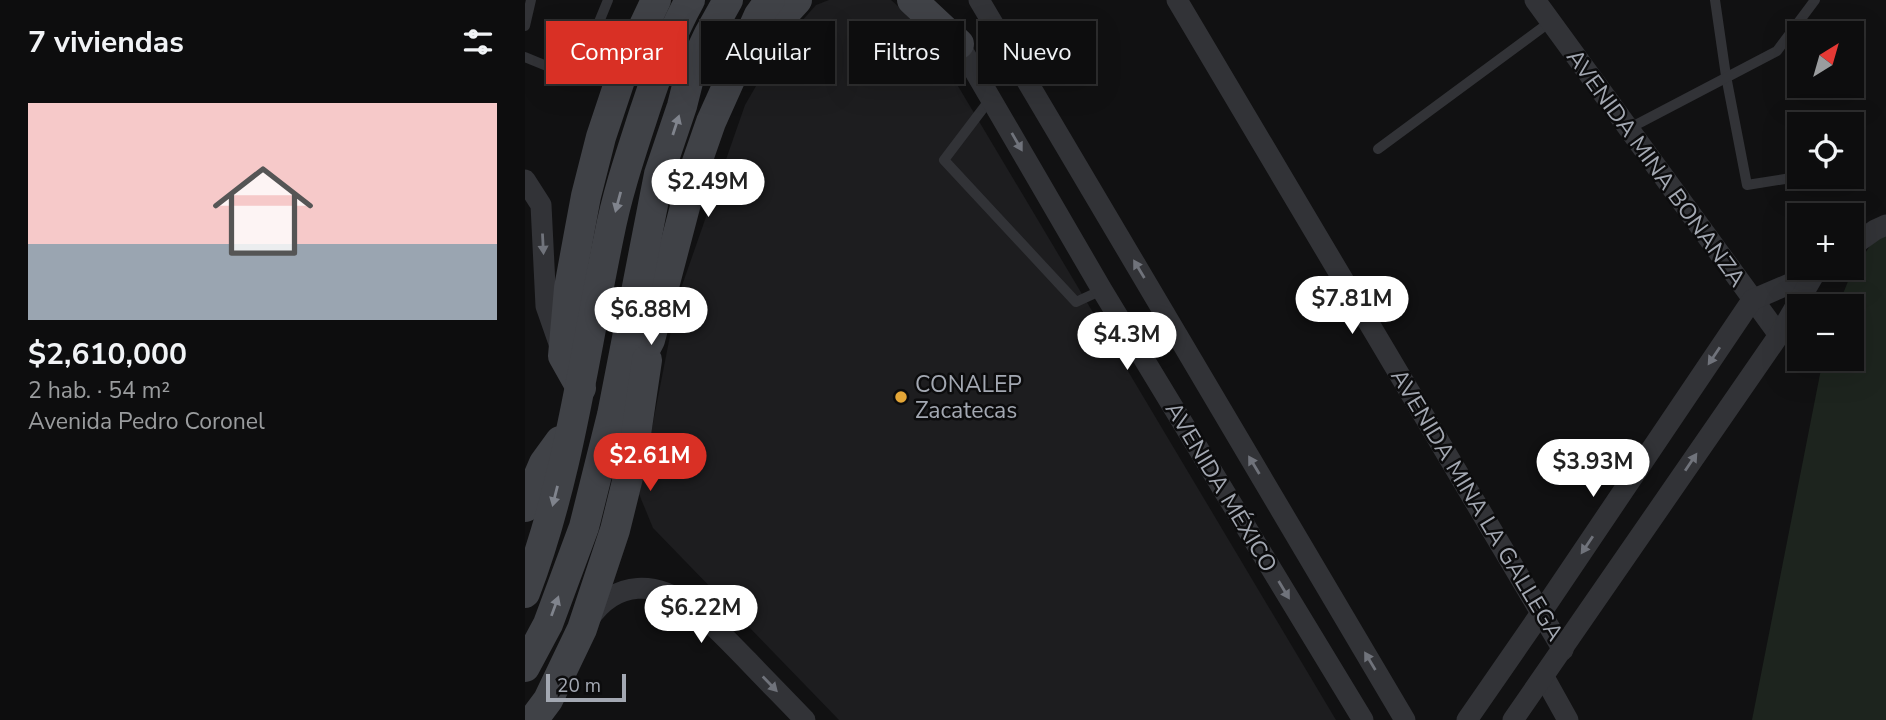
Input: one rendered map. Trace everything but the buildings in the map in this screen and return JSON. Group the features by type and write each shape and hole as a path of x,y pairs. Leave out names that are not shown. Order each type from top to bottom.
{"main road":[{"path":"581,388 563,356 569,288 589,184 624,68 656,0"},
{"path":"525,593 539,556 574,421 609,233 631,153 657,73 690,0"},
{"path":"525,667 548,624 583,527 612,415 659,174 690,74 728,0"},
{"path":"778,21 797,0"},
{"path":"912,0 934,21"},
{"path":"757,21 765,5"},
{"path":"534,720 548,700 582,629 615,530 632,461 650,340 696,165 727,84"},
{"path":"612,415 650,340"},
{"path":"525,507 544,463 574,421"}],"street":[{"name":"AVENIDA MÉXICO","path":"931,0 944,21"},
{"name":"AVENIDA MÉXICO","path":"979,0 1405,720"},
{"name":"AVENIDA MINA LA GALLEGA","path":"1177,0 1563,650"},
{"name":"AVENIDA MINA BONANZA","path":"1535,0 1779,335"},
{"name":"AVENIDA MÉXICO","path":"964,52 1102,290 1363,720"},
{"path":"525,180 541,205 546,306 563,356"},
{"path":"1864,238 1886,225"},
{"path":"1467,720 1752,300 1797,280"},
{"path":"1513,720 1779,335 1813,280"},
{"path":"582,629 596,609 614,594 633,588 663,592 693,608 805,720"},
{"path":"1545,677 1568,720"}],"lane":[{"path":"525,26 531,0"},
{"path":"525,57 576,78 608,0"},
{"path":"1715,0 1726,76 1747,185 1787,179"},
{"path":"1628,129 1777,51 1815,0"},
{"path":"1378,149 1551,22"},
{"path":"991,98 944,160 1076,302 1102,290"}],"shaded area":[{"name":"CONALEP Zacatecas","path":"829,0 891,0 915,21 849,21 849,84 957,84 1336,720 839,720 653,528 639,494 677,300 745,105 757,84 835,84 835,21 802,21 816,5"},
{"path":"1886,231 1886,720 1752,720 1821,371 1864,371 1864,294 1843,294 1849,280 1864,280 1864,255 1878,234"}],"place":[{"name":"CONALEP Zacatecas","path":"901,397"}]}
